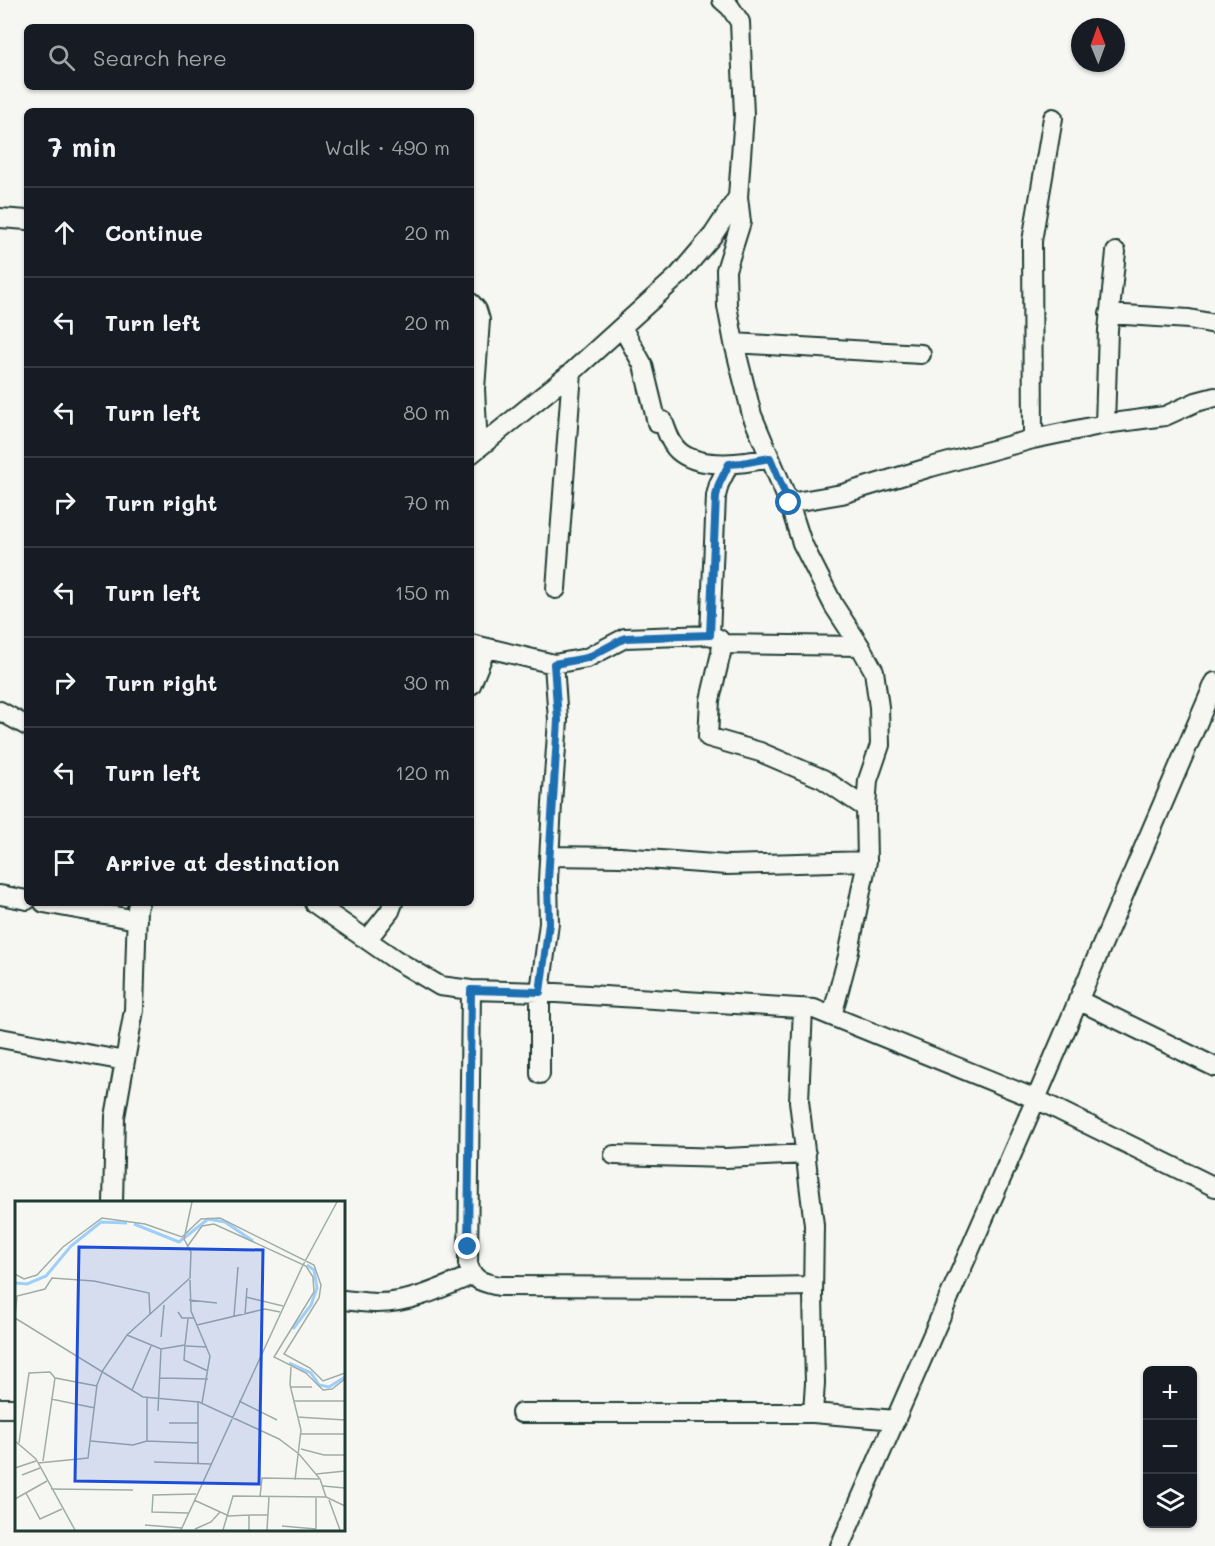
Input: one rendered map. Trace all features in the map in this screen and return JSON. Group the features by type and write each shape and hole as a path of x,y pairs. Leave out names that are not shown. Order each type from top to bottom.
{"street":[{"path":"722,0 740,22 744,115 738,196 741,222 726,270 727,306 734,343 752,415 789,503 802,543 834,606 874,671 879,707 880,744 868,780 867,861 848,956 832,1016"},
{"path":"1033,439 1032,241 1053,118"},
{"path":"475,451 572,372 678,276 713,235 738,196"},
{"path":"0,218 24,220"},
{"path":"1105,424 1109,314 1116,252"},
{"path":"474,306 480,320 475,451"},
{"path":"1109,314 1189,319 1215,324"},
{"path":"621,327 643,365 660,422 670,441 681,453 703,461 729,464 770,458"},
{"path":"734,343 921,354"},
{"path":"556,589 572,372"},
{"path":"789,503 842,494 1033,439 1105,424 1165,416 1196,402 1215,397"},
{"path":"729,464 716,496 716,640 721,653 710,700 708,737 760,752 823,779 866,808"},
{"path":"474,668 478,646 554,664 587,658 625,638 860,646"},
{"path":"540,1074 540,992 549,923 549,856 558,720 554,664"},
{"path":"840,1546 1036,1099 1215,682"},
{"path":"0,711 24,724"},
{"path":"549,856 620,857 727,865 867,861"},
{"path":"0,895 24,899"},
{"path":"79,906 138,911 134,1010 115,1117 113,1201"},
{"path":"318,906 396,960 440,986 471,990 540,992 814,1009 1036,1099 1215,1187"},
{"path":"367,940 392,906"},
{"path":"471,990 468,1264 472,1275 483,1282 500,1286 813,1287"},
{"path":"1078,1000 1215,1066"},
{"path":"803,1008 800,1101 814,1226 815,1383 813,1413"},
{"path":"0,1038 125,1061"},
{"path":"614,1155 726,1158 806,1154"},
{"path":"345,1300 378,1303 403,1299 430,1293 472,1275"},
{"path":"521,1413 813,1413 896,1420"}],"route":[{"path":"468,1247 471,990 540,992 549,923 548,880 558,720 554,664 587,658 625,638 710,635 716,496 729,464 770,458 789,503"}]}
